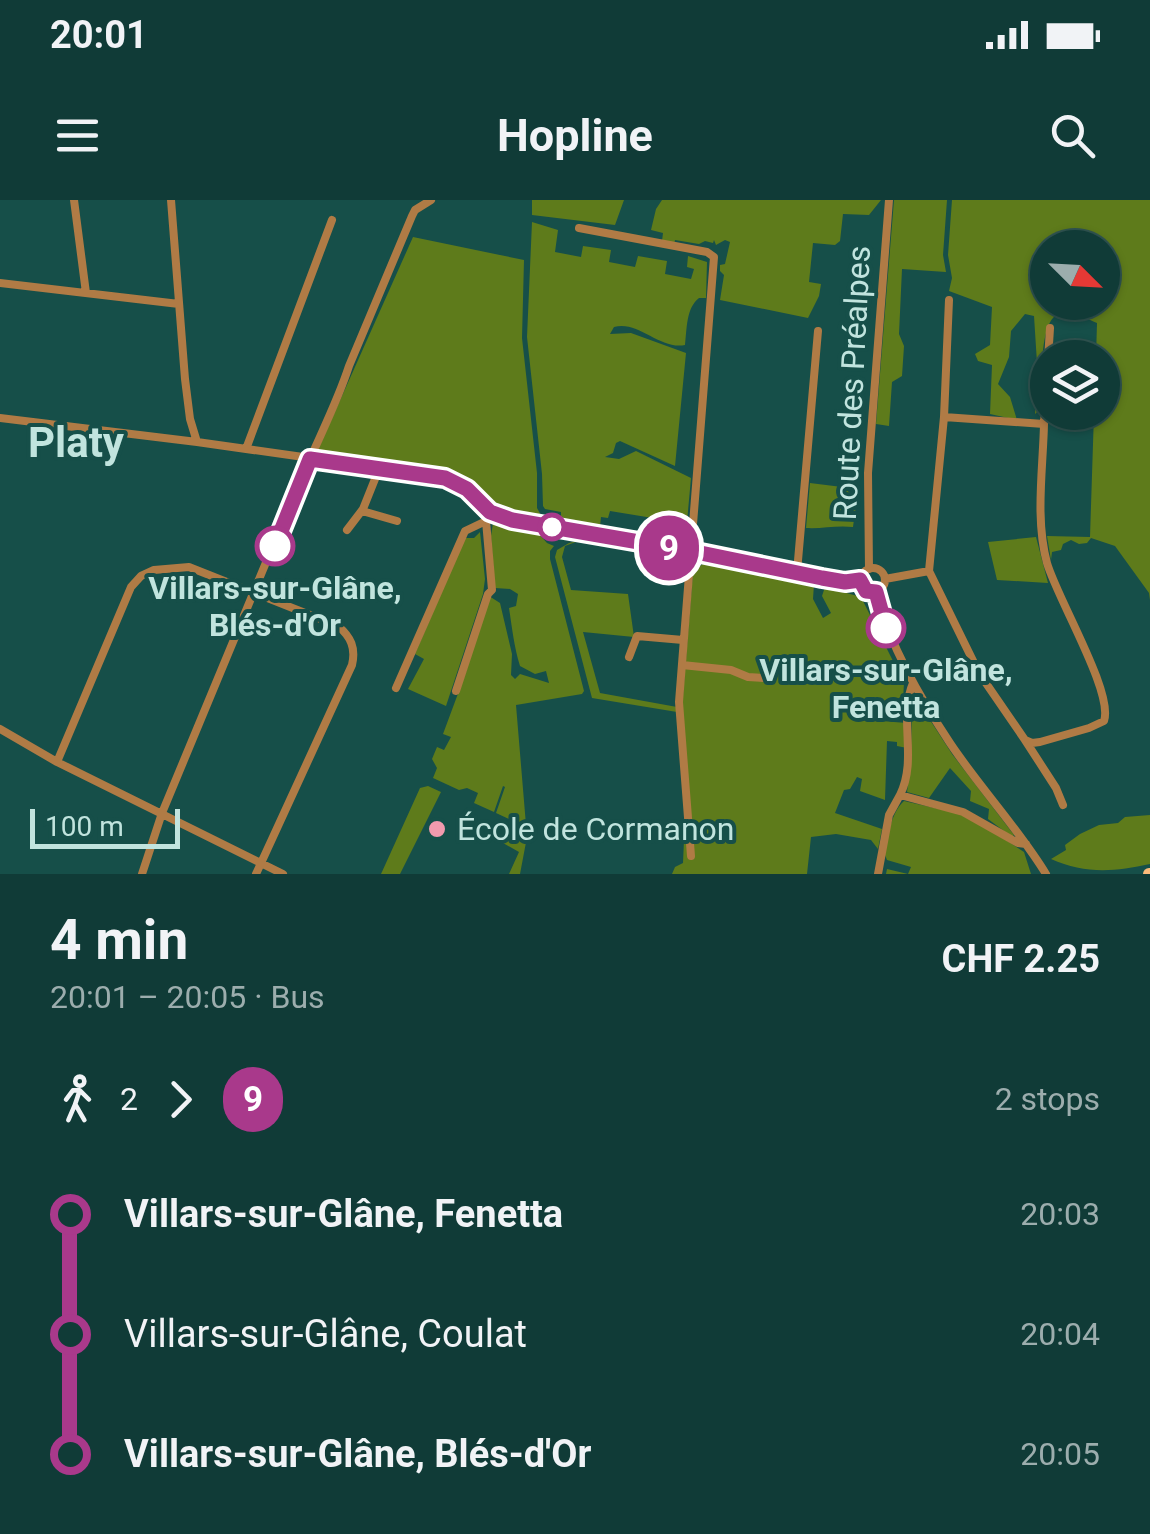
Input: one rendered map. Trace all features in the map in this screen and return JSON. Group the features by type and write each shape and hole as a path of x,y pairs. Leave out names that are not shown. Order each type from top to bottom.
{"street":[{"path":"74,200 86,293"},
{"path":"171,200 185,380 197,442"},
{"path":"142,874 162,813 412,216 431,200"},
{"name":"Route des Préalpes","path":"870,569 868,473 889,200"},
{"path":"246,448 332,220"},
{"path":"579,228 707,252 714,257 679,711 691,856"},
{"path":"0,283 180,304"},
{"path":"949,300 944,417 928,571 979,673 1056,788 1063,805"},
{"path":"1049,340 1050,328"},
{"path":"797,572 818,331"},
{"path":"944,417 1030,423"},
{"path":"0,418 246,448 452,480 467,489 488,517 492,590 456,691"},
{"path":"1025,740 1040,742 1097,725 1106,714 1102,691 1071,624 1045,552 1041,507 1044,430"},
{"path":"347,530 362,511 379,468"},
{"path":"362,511 397,521"},
{"path":"396,688 464,531 488,517 691,551 833,580 860,580 866,591 876,592 884,586 885,579 928,571"},
{"path":"57,762 131,587 141,576 154,570 189,567 338,626 348,635 355,653 352,664 256,874"},
{"name":"Route des Préalpes","path":"860,580 870,569 881,571 885,579"},
{"path":"876,592 893,645 913,683 952,746 1046,874"},
{"path":"629,657 637,636 683,640"},
{"path":"682,665 766,678"},
{"path":"878,874 889,815 905,784 910,758 908,694 913,683"},
{"path":"0,729 57,762 284,874"},
{"path":"900,795 963,812 1018,844 1026,844"}],"green space":[{"path":"532,200 624,200 615,225 532,215"},
{"path":"662,200 881,200 869,215 843,214 840,241 835,245 813,243 809,282 821,284 808,318 720,300 724,275 720,265 725,264 730,242 725,240 716,245 714,240 699,244 675,240 674,245 662,241 663,233 651,230"},
{"path":"894,200 947,200 943,255 946,272 902,269 902,376 892,382 889,426 876,424"},
{"path":"952,200 1150,200 1150,600 1115,546 1091,538 1079,544 1071,540 1061,550 1052,552 1051,560 1047,536 1090,537 1093,430 1120,430 1120,340 1096,340 1097,323 1090,320 1120,320 1120,230 1030,230 1030,315 1025,314 1011,331 1009,357 998,384 1010,397 1017,420 990,414 992,365 978,361 975,354 990,345 992,307 949,291 952,278 948,255"},
{"path":"532,222 558,230 555,252 581,257 583,246 611,250 609,262 635,267 638,256 667,261 665,274 691,279 694,269 687,267 688,256 707,262 706,298 699,298 692,307 685,345 667,343 623,326 614,327 610,334 631,333 686,353 675,466 620,441 613,453 605,457 619,459 636,451 691,478 686,533 679,540 667,539 676,537 677,530 670,528 671,521 610,511 608,518 601,517 600,527 622,532 561,520 561,512 543,506 527,337"},
{"path":"413,237 524,260 522,338 537,473 537,508 542,517 502,508 452,474 317,452"},
{"path":"1034,320 1052,320 1044,340 1036,340"},
{"path":"810,483 842,487 857,498 853,527 806,528"},
{"path":"493,523 538,533 554,546 550,559 584,691 516,705 527,837 520,874 509,874 519,852 503,843 513,821 496,813 505,787 494,812 474,803 478,793 467,788 459,790 433,778 437,768 432,759 437,747 444,750 451,737 443,734 489,596 500,603 512,654 511,675 515,679 520,674 549,683 546,671 535,674 520,666 509,608 516,606 518,594 495,588"},
{"path":"480,532 483,594 446,706 408,689 424,659 415,654 465,538 474,538"},
{"path":"1036,537 1048,583 997,580 988,542"},
{"path":"581,540 565,546 562,557 571,590 628,594 634,637 583,632 600,693 677,707 677,712 592,698 555,557 557,550 569,543"},
{"path":"704,563 814,584 813,599 823,618 831,613 822,596 825,587 861,597 904,683 903,700 883,703 881,721 907,723 907,748 887,741 885,800 860,791 862,779 857,777 850,789 844,790 835,813 882,829 878,849 871,840 836,834 811,837 807,874 672,874 683,863 684,840 694,836 682,708 693,572"},
{"path":"912,697 1012,837 988,819 989,809 970,801 971,791 950,768 929,798 907,792"},
{"path":"428,786 441,792 400,874 381,874 420,788"},
{"path":"904,801 961,814 982,824 1024,852 1031,874 908,874 911,867 887,860 885,855 893,819"},
{"path":"1150,815 1150,864 1099,870 1051,859 1080,834 1099,825"}],"bus line":[{"name":"9","path":"275,546 310,459 437,476 460,484 498,517 822,578 860,580 866,591 876,592 886,628"}],"place":[{"name":"Villars-sur-Glâne, Blés-d'Or","path":"275,546"},
{"name":"Villars-sur-Glâne, Fenetta","path":"886,628"},
{"name":"École de Cormanon","path":"437,829"}],"district":[{"name":"Platy","path":"76,442"}]}
